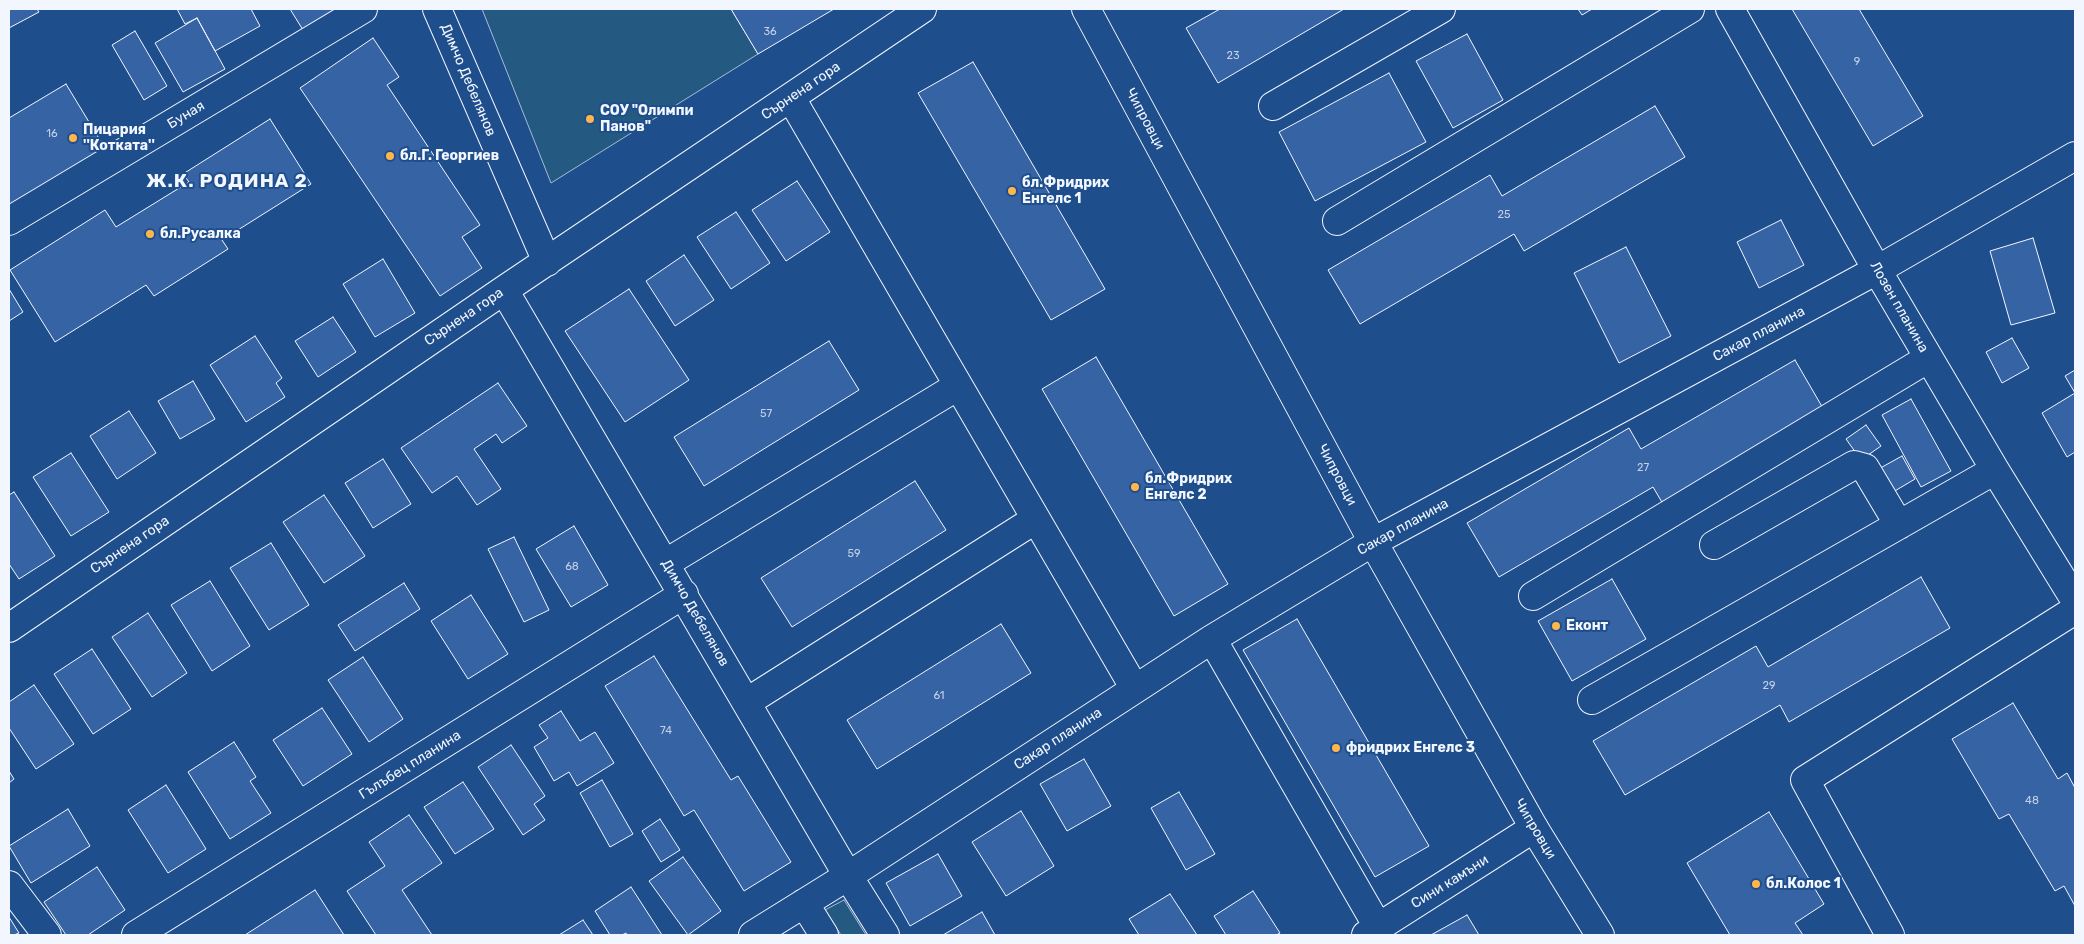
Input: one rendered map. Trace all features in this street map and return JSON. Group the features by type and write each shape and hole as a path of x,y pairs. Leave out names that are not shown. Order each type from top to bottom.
{"street":[{"name":"Буная","path":"9,221 363,9"},
{"name":"Димчо Дебелянов","path":"437,9 547,262"},
{"name":"Сърнена гора","path":"9,628 504,290 922,9"},
{"name":"Чипровци","path":"1086,9 1373,542 1534,828 1600,935"},
{"path":"1273,106 1441,9"},
{"path":"1337,221 1690,9"},
{"name":"Лозен планина","path":"1730,9 1877,270 1995,470 2075,600"},
{"path":"791,98 1135,689"},
{"name":"Сакар планина","path":"753,935 848,876 1212,639 1373,542 1877,270 2075,156"},
{"name":"Димчо Дебелянов","path":"504,290 666,563 848,876 885,935"},
{"path":"1533,596 1929,358"},
{"path":"666,563 958,386"},
{"path":"1714,545 1854,465 1865,468 1899,525"},
{"path":"1592,700 1995,470"},
{"path":"747,702 1036,519"},
{"name":"Гълъбец планина","path":"136,935 684,594"},
{"path":"1890,935 1805,780 2075,610"},
{"path":"1212,639 1372,931"},
{"name":"Сини камъни","path":"1372,931 1534,828"},
{"path":"9,885 47,935"},
{"path":"804,903 824,935"}],"shaded area":[{"name":"СОУ \"Олимпи Панов\"","path":"482,9 731,9 758,54 551,183"},
{"path":"844,900 866,935 841,935 825,910"}],"building":[{"path":"9,9 37,9 39,12 9,28"},
{"path":"177,9 251,9 260,26 215,51 197,18 185,24"},
{"path":"290,9 336,9 303,30"},
{"path":"731,9 834,9 758,54"},
{"path":"1220,9 1344,9 1218,83 1186,28"},
{"path":"1578,9 1592,9 1582,15"},
{"path":"1792,9 1859,9 1923,116 1873,146"},
{"path":"197,18 225,69 183,92 155,43"},
{"path":"135,31 167,86 144,100 112,45"},
{"path":"1467,34 1503,100 1453,128 1416,61"},
{"name":"бл.Г. Георгиев","path":"373,38 399,77 387,85 480,225 462,237 482,268 440,296 300,88"},
{"name":"бл.Фридрих Енгелс 1","path":"973,62 1105,289 1051,320 918,93"},
{"path":"1389,73 1426,142 1315,201 1279,132"},
{"path":"66,84 106,150 9,209 9,118"},
{"path":"1655,106 1685,157 1524,251 1514,234 1360,324 1328,270 1490,175 1502,196"},
{"name":"бл.Русалка","path":"270,119 311,184 222,240 228,249 154,296 146,285 55,342 10,270 105,210 116,227 189,182 183,174"},
{"path":"797,181 830,232 786,261 752,210"},
{"path":"736,212 770,263 731,289 697,237"},
{"path":"1781,220 1804,265 1759,288 1737,242"},
{"path":"2033,238 2055,313 2011,325 1990,251"},
{"path":"1626,247 1671,336 1619,363 1574,273"},
{"path":"684,255 714,300 675,326 646,281"},
{"path":"383,259 415,313 375,337 343,284"},
{"path":"9,289 23,312 9,321"},
{"path":"629,289 689,380 625,422 565,331"},
{"path":"333,317 356,352 318,377 295,341"},
{"path":"255,336 282,378 276,383 285,397 246,422 210,365"},
{"path":"2012,338 2029,368 2002,383 1986,352"},
{"path":"829,341 859,390 704,486 674,437"},
{"name":"бл.Фридрих Енгелс 2","path":"1096,357 1228,584 1174,616 1042,389"},
{"path":"1795,360 1824,410 1663,504 1653,487 1499,577 1467,523 1629,428 1641,449"},
{"path":"2075,370 2075,393 2065,376"},
{"path":"193,381 215,419 180,439 158,401"},
{"path":"498,383 527,426 502,443 496,434 474,449 501,489 477,505 457,476 432,493 401,448"},
{"path":"2075,393 2075,452 2067,457 2042,413"},
{"path":"1911,399 1951,471 1921,487 1882,415"},
{"path":"129,411 156,453 117,479 90,436"},
{"path":"1866,425 1881,446 1861,460 1846,439"},
{"path":"71,453 109,512 71,536 33,477"},
{"path":"1902,456 1915,479 1888,495 1875,471"},
{"path":"383,459 411,504 373,528 345,483"},
{"path":"915,481 946,530 792,627 761,578"},
{"path":"14,492 55,556 19,579 9,564 9,495"},
{"path":"324,495 365,556 324,583 283,522"},
{"path":"574,526 608,585 571,607 536,549"},
{"path":"514,537 549,610 524,622 488,549"},
{"path":"271,543 309,605 269,630 230,568"},
{"path":"1921,577 1950,628 1789,722 1780,705 1625,795 1593,741 1756,646 1768,667"},
{"path":"1612,579 1646,639 1572,681 1538,621"},
{"path":"210,581 250,646 212,671 171,605"},
{"path":"404,583 420,609 355,651 338,625"},
{"path":"471,595 508,654 468,679 431,621"},
{"path":"148,613 187,673 152,697 112,637"},
{"name":"фридрих Енгелс 3","path":"1297,619 1429,846 1375,877 1243,650"},
{"path":"1001,624 1031,673 877,769 847,720"},
{"path":"92,649 131,709 93,734 54,674"},
{"path":"654,656 731,780 738,776 791,862 744,891 694,810 684,816 605,686"},
{"path":"363,657 403,719 369,742 328,680"},
{"path":"34,685 74,744 36,769 9,728 9,702"},
{"path":"2013,703 2058,779 2067,773 2075,788 2075,906 2064,886 2055,891 2009,814 1999,819 1952,739"},
{"path":"322,708 352,754 303,786 273,740"},
{"path":"561,711 580,741 595,732 614,763 577,786 569,772 554,781 534,747 548,738 539,725"},
{"path":"234,742 256,777 250,781 271,813 230,839 188,772"},
{"path":"511,745 545,796 534,804 545,820 523,835 478,767"},
{"path":"1084,759 1111,806 1067,831 1040,784"},
{"path":"9,771 14,779 9,783"},
{"path":"602,780 633,834 610,847 580,793"},
{"path":"463,782 494,829 455,854 424,807"},
{"path":"166,785 206,849 168,873 128,810"},
{"path":"1179,792 1215,854 1186,870 1151,808"},
{"path":"68,809 90,846 31,883 9,846"},
{"path":"1021,811 1054,866 1006,896 972,842"},
{"name":"бл.Колос 1","path":"1769,812 1824,904 1795,923 1803,935 1730,935 1687,863"},
{"path":"409,815 442,863 402,890 432,935 376,935 347,891 385,866 369,842"},
{"path":"660,819 680,850 661,862 642,831"},
{"path":"938,854 962,896 910,926 886,883"},
{"path":"683,857 721,911 688,935 649,881"},
{"path":"97,867 125,910 88,935 66,935 44,902"},
{"path":"631,887 662,935 627,935 626,933 610,935 595,911"},
{"path":"315,890 344,935 245,935"},
{"path":"1253,891 1280,933 1276,935 1226,935 1214,916"},
{"path":"1170,894 1197,935 1139,935 1129,919"},
{"path":"982,912 995,935 943,935"},
{"path":"1467,915 1479,935 1431,935"},
{"path":"9,917 19,933 9,935"},
{"path":"583,920 593,935 559,935"}],"place":[{"name":"СОУ \"Олимпи Панов\"","path":"590,119"},
{"name":"Пицария ''Котката''","path":"73,138"},
{"name":"бл.Г. Георгиев","path":"390,156"},
{"name":"бл.Фридрих Енгелс 1","path":"1012,191"},
{"name":"бл.Русалка","path":"150,234"},
{"name":"бл.Фридрих Енгелс 2","path":"1135,487"},
{"name":"Еконт","path":"1556,626"},
{"name":"фридрих Енгелс 3","path":"1336,748"},
{"name":"бл.Колос 1","path":"1756,884"}],"district":[{"name":"Ж.К. РОДИНА 2","path":"227,182"}]}
